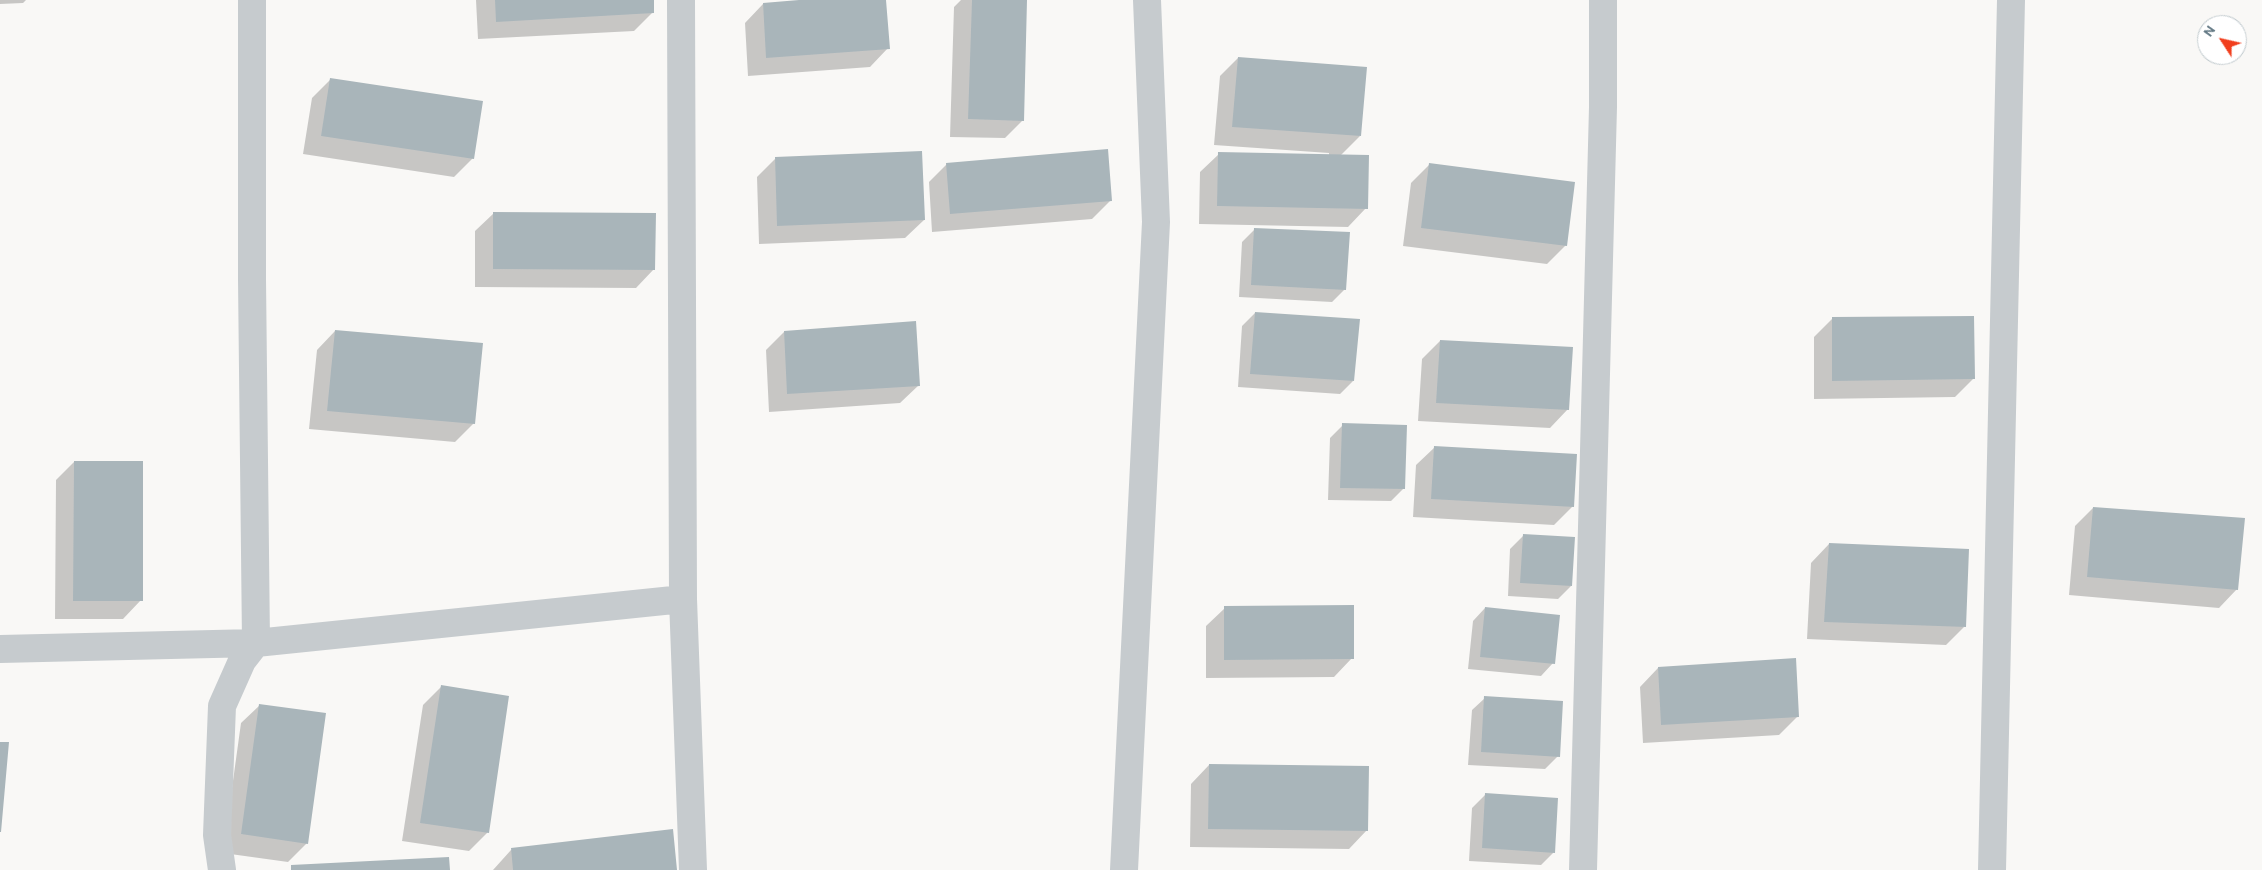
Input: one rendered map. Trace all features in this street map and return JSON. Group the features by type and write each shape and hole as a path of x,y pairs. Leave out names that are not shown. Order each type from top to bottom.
{"street":[{"path":"222,870 217,835 222,706 242,661 256,643 252,279 252,0"},
{"path":"681,0 682,599 693,870"},
{"path":"1124,870 1156,222 1147,0"},
{"path":"1583,870 1603,107 1603,0"},
{"path":"1992,870 2011,0"},
{"path":"0,649 256,643 682,599"}],"building":[{"path":"495,0 654,0 654,13 496,22"},
{"path":"799,0 886,0 890,49 766,58 763,3"},
{"path":"972,0 1027,0 1024,121 968,119"},
{"path":"1238,57 1367,67 1361,136 1232,127"},
{"path":"330,78 483,101 474,159 321,136"},
{"path":"1108,149 1112,201 950,214 946,163"},
{"path":"922,151 925,220 777,226 775,157"},
{"path":"1218,152 1369,155 1368,209 1217,206"},
{"path":"1429,163 1575,182 1567,246 1421,228"},
{"path":"493,212 656,213 655,270 493,269"},
{"path":"1254,228 1350,232 1346,290 1251,285"},
{"path":"1255,312 1360,319 1354,381 1250,374"},
{"path":"1974,316 1975,379 1832,381 1832,317"},
{"path":"916,321 920,386 787,394 784,331"},
{"path":"335,330 483,343 475,424 327,411"},
{"path":"1440,340 1573,347 1569,410 1436,403"},
{"path":"1342,423 1407,425 1405,489 1340,488"},
{"path":"1434,446 1577,454 1574,507 1431,499"},
{"path":"74,461 143,461 143,601 73,601"},
{"path":"2093,507 2245,518 2238,590 2087,577"},
{"path":"1523,534 1575,537 1572,586 1520,583"},
{"path":"1829,543 1969,549 1966,627 1824,622"},
{"path":"1354,605 1354,659 1224,660 1224,606"},
{"path":"1485,607 1560,615 1555,664 1480,657"},
{"path":"1796,658 1799,717 1661,725 1658,667"},
{"path":"441,685 509,696 489,833 420,823"},
{"path":"1484,696 1563,701 1560,757 1481,752"},
{"path":"259,704 326,713 308,844 241,834"},
{"path":"0,742 9,742 1,832 0,832"},
{"path":"1209,764 1369,766 1368,831 1208,829"},
{"path":"1485,793 1558,798 1555,853 1482,848"},
{"path":"673,829 677,870 513,870 511,848"},
{"path":"449,857 450,870 291,870 291,865"}]}
